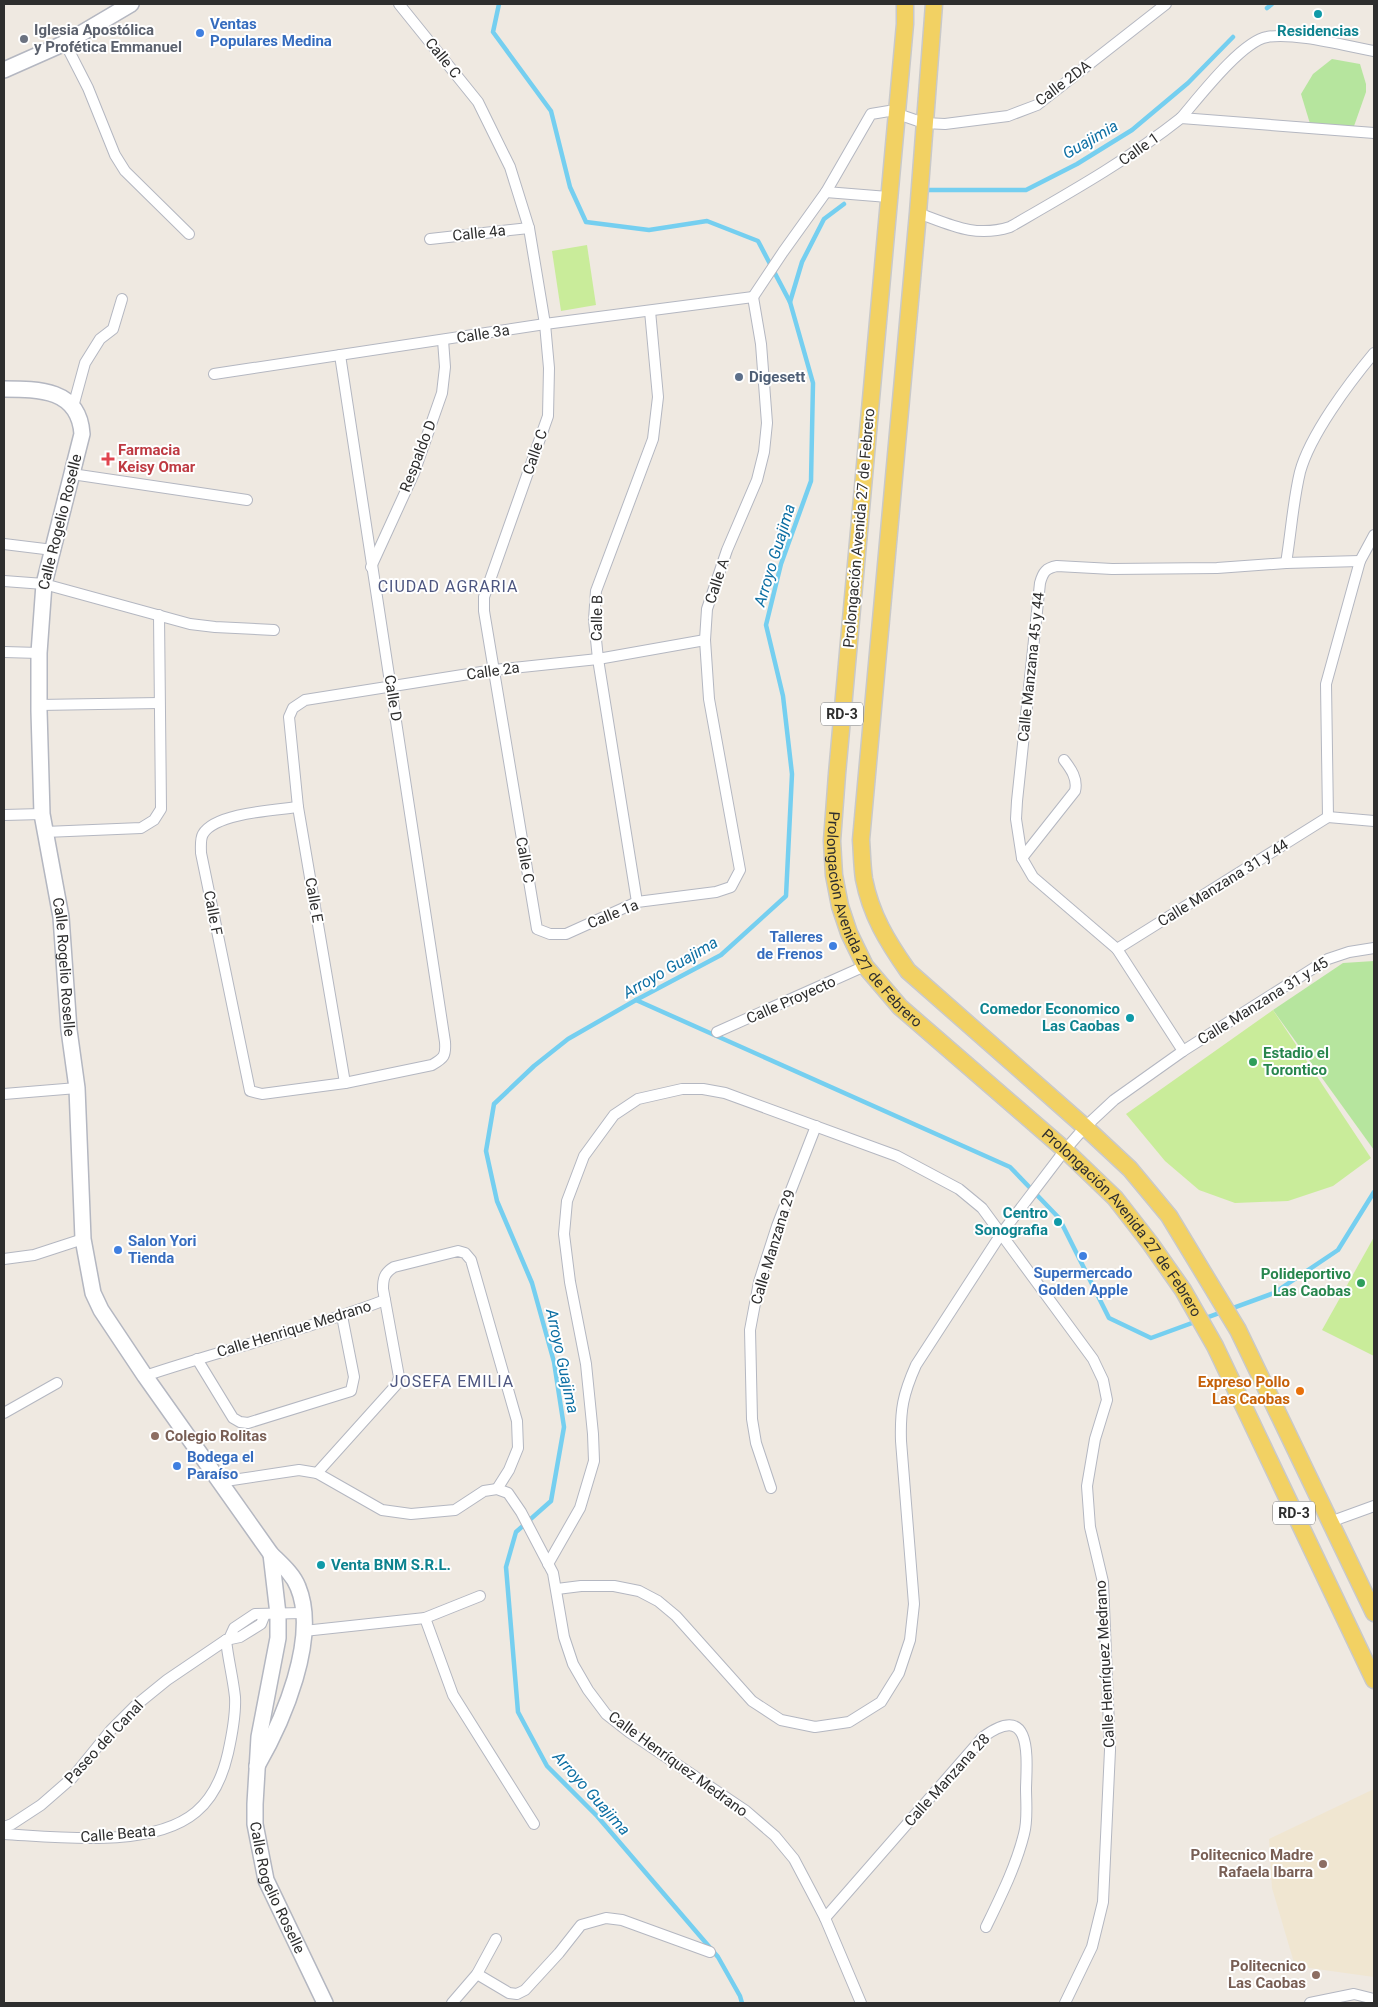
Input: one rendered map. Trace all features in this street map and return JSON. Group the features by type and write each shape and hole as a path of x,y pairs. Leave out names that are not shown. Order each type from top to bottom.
{"main road":[{"name":"Prolongación Avenida 27 de Febrero","path":"905,4 832,841 834,876 840,906 849,933 865,966 900,1007 1065,1150 1115,1198 1183,1290 1215,1346 1374,1680"},
{"name":"Prolongación Avenida 27 de Febrero","path":"934,4 918,213 862,830 864,878 874,916 887,942 908,970 1085,1127 1130,1170 1169,1216 1238,1330 1374,1613"}],"street":[{"path":"4,70 65,43 131,4"},
{"name":"Calle C","path":"399,4 478,102 510,167 529,228 545,324 549,368 548,416 484,597 484,611 537,929"},
{"name":"Calle 2DA","path":"896,113 909,120 945,124 1008,116 1037,105 1159,6"},
{"name":"Calle 1","path":"918,213 962,229 994,232 1010,227 1104,173 1154,139 1181,118 1236,55 1265,37 1284,35 1374,51"},
{"path":"65,43 88,88 115,155 125,171 189,234"},
{"path":"753,297 782,252 826,192 871,114 882,111 896,113"},
{"path":"1181,118 1374,133"},
{"path":"826,192 888,197"},
{"name":"Calle 4a","path":"430,239 529,228"},
{"name":"Calle 3a","path":"214,374 545,324 753,297"},
{"name":"Calle A","path":"740,870 709,699 705,640 707,609 727,550 757,480 764,452 766,423 761,344 753,297"},
{"path":"4,389 34,389 58,395 73,406 85,362 96,344 113,329 122,300"},
{"name":"Calle B","path":"637,902 598,659 594,620 596,591 653,439 658,397 650,311"},
{"name":"Respaldo D","path":"371,567 414,473 442,393 445,367 443,340"},
{"path":"1286,563 1300,472 1309,447 1354,377 1374,353"},
{"name":"Calle D","path":"340,355 446,1051 443,1058 432,1065 345,1083"},
{"name":"Calle Rogelio Roselle","path":"73,406 81,421 82,434 44,584 39,653 39,705 42,814 61,917 69,1030 77,1088 83,1239 93,1293 102,1310 145,1376 271,1554 286,1569 298,1586 304,1612 304,1631 300,1655 286,1707 271,1741 257,1766"},
{"path":"72,474 247,500"},
{"path":"1374,535 1360,561 1326,684 1328,817 1374,821"},
{"path":"4,544 53,550"},
{"name":"Calle Manzana 45 y 44","path":"1117,949 1033,877 1022,858 1016,818 1017,801 1042,574 1048,568 1057,566 1112,569 1217,568 1286,563 1360,561"},
{"path":"4,581 44,584 190,624 215,628 274,630"},
{"path":"44,832 141,828 154,820 161,809 159,615"},
{"name":"Calle 2a","path":"289,717 293,708 305,700 494,670 598,659 705,640"},
{"path":"4,652 39,653"},
{"path":"39,705 159,703"},
{"name":"Calle E","path":"289,717 298,807 345,1083"},
{"path":"1022,858 1075,791 1077,784 1072,770 1064,760"},
{"name":"Calle F","path":"298,807 229,818 212,824 202,835 201,853 250,1091 262,1094 345,1083"},
{"path":"4,815 42,814"},
{"name":"Calle Manzana 31 y 44","path":"1117,949 1328,817"},
{"name":"Calle 1a","path":"537,929 550,934 566,934 637,902 716,892 731,887 740,870"},
{"name":"Calle Manzana 31 y 45","path":"557,1589 581,1586 614,1586 639,1591 658,1601 676,1616 752,1701 781,1720 815,1727 849,1722 881,1702 899,1673 910,1640 914,1604 900,1424 906,1388 916,1366 1001,1234 1065,1150 1085,1127 1114,1100 1183,1051 1328,959 1350,952 1374,948"},
{"name":"Calle Manzana 31 y 45","path":"1117,949 1183,1051"},
{"name":"Calle Proyecto","path":"717,1032 865,966"},
{"path":"4,1094 77,1088"},
{"name":"Calle Henríquez Medrano","path":"548,1564 580,1508 594,1461 586,1364 570,1282 564,1234 567,1201 584,1156 614,1115 638,1099 682,1089 703,1089 725,1093 898,1156 959,1188 982,1208 1093,1359 1103,1380 1108,1400 1095,1439 1087,1486 1090,1527 1103,1582 1108,1686 1110,1750 1103,1902 1092,1947 1066,2003"},
{"name":"Calle Manzana 29","path":"771,1488 756,1443 752,1419 750,1330 759,1282 774,1235 816,1126"},
{"path":"6,1261 34,1255 83,1239"},
{"name":"Calle Henrique Medrano","path":"145,1376 342,1316 385,1300 383,1278 387,1271 458,1251 465,1253 472,1260 517,1421 518,1448 509,1470 497,1489"},
{"path":"317,1473 397,1384 399,1377 385,1300"},
{"path":"197,1359 233,1418 240,1422 248,1423 341,1396 351,1391 354,1377 342,1316"},
{"path":"4,1413 57,1383"},
{"path":"220,1482 299,1470 317,1473 382,1510 411,1514 455,1510 484,1490 497,1489"},
{"name":"Calle Henríquez Medrano","path":"497,1489 508,1494 521,1512 553,1573 564,1637 573,1664 588,1690 606,1714 629,1732 746,1811 774,1836 794,1859 825,1918 861,2003"},
{"path":"1330,1522 1374,1506"},
{"name":"Calle Rogelio Roselle","path":"271,1554 271,1614 278,1638 259,1737 255,1824 266,1880 325,2003"},
{"path":"304,1631 425,1618 480,1596"},
{"path":"271,1614 304,1612"},
{"name":"Paseo del Canal","path":"4,1826 12,1824 41,1805 72,1778 111,1730 167,1680 227,1640 240,1637 261,1624 271,1614"},
{"path":"425,1618 453,1695 534,1824"},
{"name":"Calle Beata","path":"4,1834 74,1838 136,1835 168,1828 196,1812 214,1790 224,1770 233,1733 235,1697 227,1640"},
{"name":"Calle Manzana 28","path":"825,1918 983,1737 995,1728 1007,1725 1018,1729 1025,1737 1025,1831 1016,1864 986,1926"},
{"path":"477,1974 509,1993 517,1994 525,1990 559,1953 581,1925 606,1918 622,1920 710,1952"},
{"path":"452,2003 477,1974 496,1939"},
{"path":"1310,2003 1354,1994 1374,1999"}],"shaded area":[{"name":"Politecnico Madre Rafaela Ibarra","path":"1374,1789 1374,1977 1295,1966 1272,1888 1269,1839"}],"green space":[{"path":"1332,59 1360,64 1366,84 1366,92 1353,129 1311,127 1301,94 1313,74"},
{"path":"587,245 596,305 561,311 552,251"},
{"path":"1374,961 1374,1150 1273,1010 1343,963"},
{"name":"Estadio el Torontico","path":"1273,1010 1371,1158 1333,1186 1288,1201 1235,1203 1199,1190 1165,1161 1126,1114"},
{"name":"Polideportivo Las Caobas","path":"1374,1237 1374,1356 1322,1330"}],"waterway":[{"name":"Arroyo Guajima","path":"499,4 493,32 551,111 570,187 586,222 649,230 707,221 758,241 790,302 813,383 811,481 781,564 766,625 783,696 792,774 786,896 721,955 568,1039 534,1066 494,1104 486,1151 497,1201 532,1283 554,1362 564,1427 551,1501 516,1532 506,1567 518,1712 547,1766 597,1816 718,1957 742,2003"},
{"name":"Guajimia","path":"1267,8 1272,4"},
{"name":"Guajimia","path":"929,190 1026,190 1077,164 1132,130 1188,83 1233,37"},
{"name":"Guajimia","path":"790,302 802,262 824,219 844,204"},
{"path":"636,1000 1010,1167 1059,1218 1109,1318 1151,1338 1274,1293 1338,1250 1374,1192"}],"place":[{"name":"Residencias","path":"1318,14"},
{"name":"Ventas Populares Medina","path":"200,33"},
{"name":"Iglesia Apostólica y Profética Emmanuel","path":"24,39"},
{"name":"Digesett","path":"739,377"},
{"name":"Farmacia Keisy Omar","path":"108,459"},
{"name":"Talleres de Frenos","path":"833,946"},
{"name":"Comedor Economico Las Caobas","path":"1130,1018"},
{"name":"Estadio el Torontico","path":"1253,1062"},
{"name":"Centro Sonografia","path":"1058,1222"},
{"name":"Salon Yori Tienda","path":"118,1250"},
{"name":"Supermercado Golden Apple","path":"1083,1256"},
{"name":"Polideportivo Las Caobas","path":"1361,1283"},
{"name":"Expreso Pollo Las Caobas","path":"1300,1391"},
{"name":"Colegio Rolitas","path":"155,1436"},
{"name":"Bodega el Paraíso","path":"177,1466"},
{"name":"Venta BNM S.R.L.","path":"321,1565"},
{"name":"Politecnico Madre Rafaela Ibarra","path":"1323,1864"},
{"name":"Politecnico Las Caobas","path":"1316,1975"}],"district":[{"name":"CIUDAD AGRARIA","path":"448,586"},
{"name":"JOSEFA EMILIA","path":"452,1381"}]}
